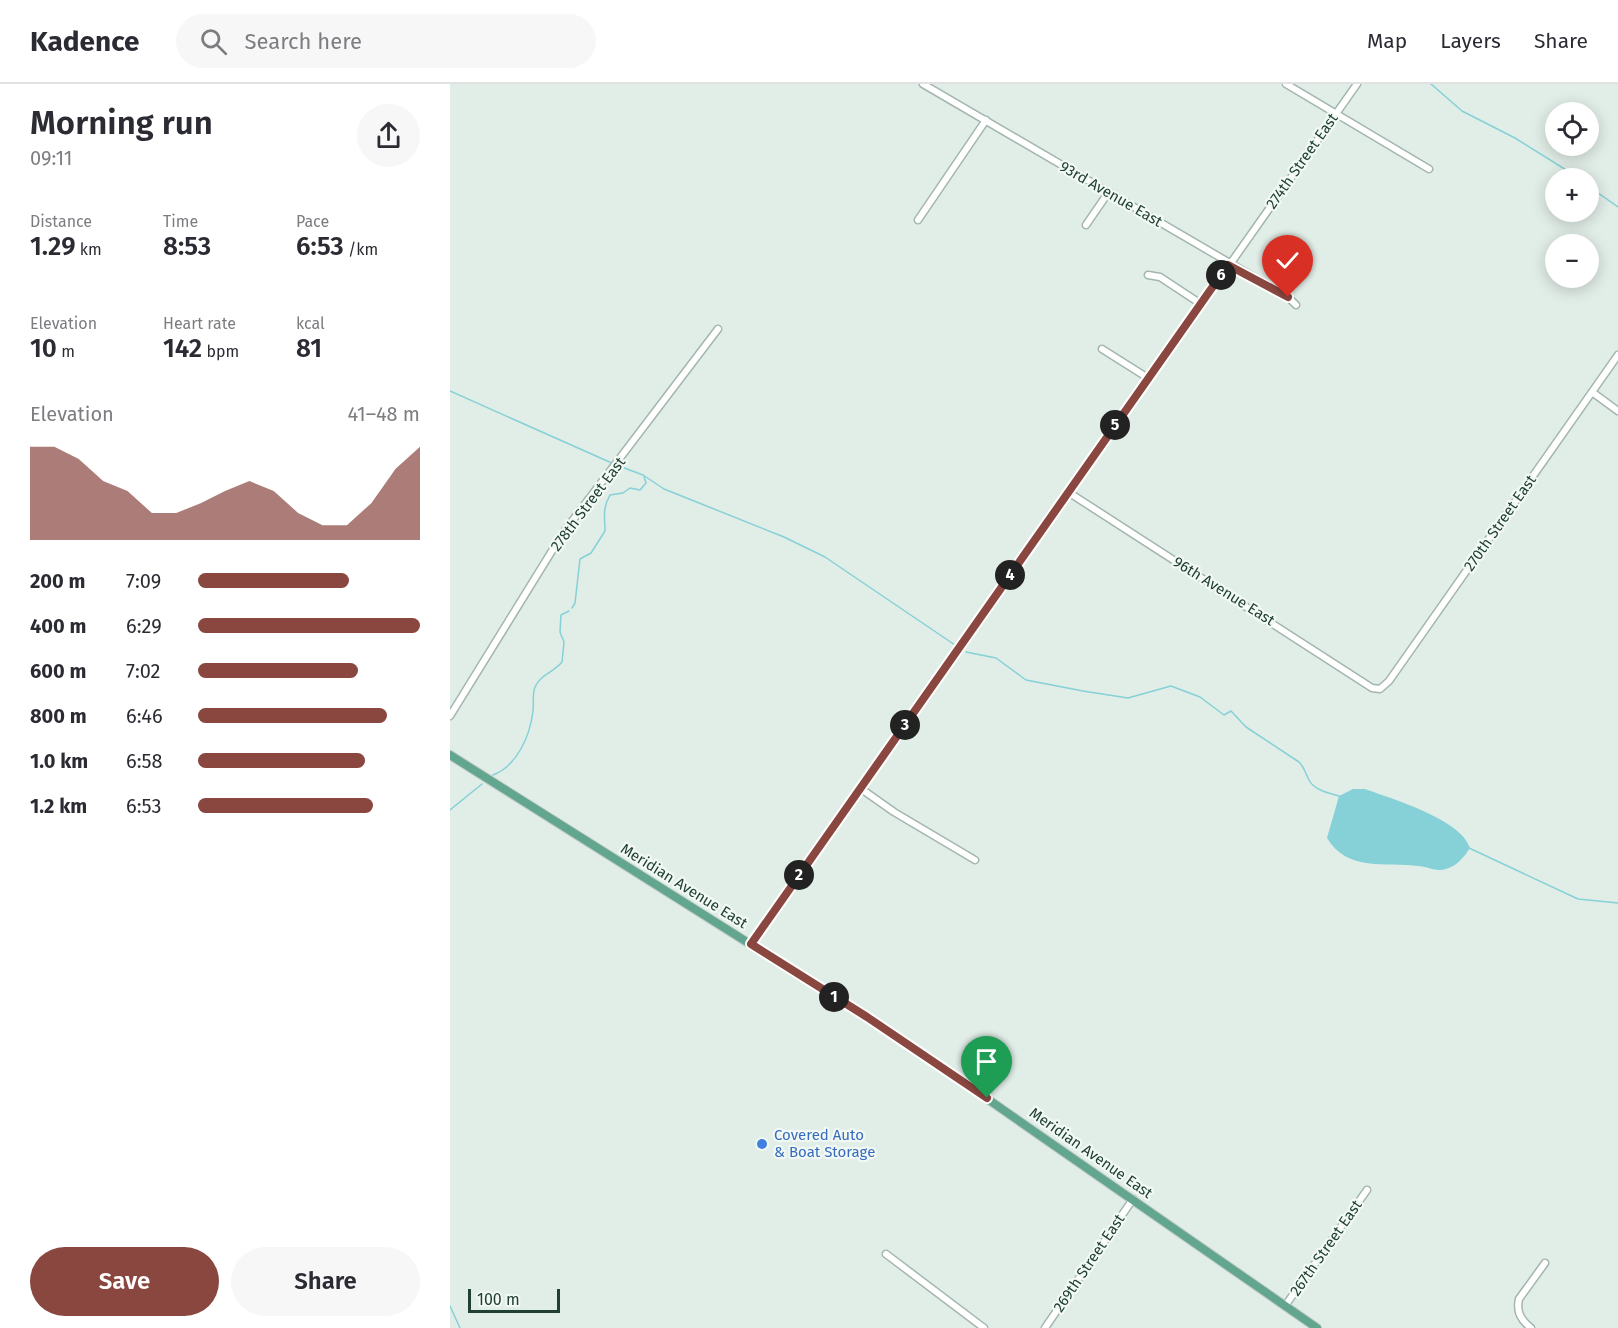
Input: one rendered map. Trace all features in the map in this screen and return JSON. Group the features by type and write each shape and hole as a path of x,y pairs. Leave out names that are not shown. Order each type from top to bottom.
{"main road":[{"name":"Meridian Avenue East","path":"450,755 946,1069 1317,1328"}],"street":[{"name":"93rd Avenue East","path":"923,84 1228,265 1288,297 1296,305"},
{"path":"1286,84 1429,170"},
{"name":"274th Street East","path":"751,944 1357,84"},
{"path":"918,220 986,120"},
{"path":"1086,225 1108,193"},
{"path":"1148,275 1160,277 1200,304"},
{"name":"278th Street East","path":"450,716 563,533 718,329"},
{"path":"1102,349 1148,378"},
{"name":"270th Street East","path":"1380,689 1389,681 1618,355"},
{"path":"1592,392 1618,411"},
{"name":"96th Avenue East","path":"1068,492 1372,688 1380,689"},
{"path":"860,788 894,812 975,860"},
{"name":"267th Street East","path":"1285,1306 1367,1190"},
{"name":"269th Street East","path":"1045,1328 1133,1199"},
{"path":"886,1254 984,1328"},
{"path":"1531,1328 1521,1318 1517,1306 1519,1299 1545,1263"}],"water":[{"path":"1353,789 1365,789 1408,804 1440,819 1454,828 1470,848 1457,863 1442,870 1419,866 1368,863 1345,856 1335,849 1327,838 1339,796"}],"waterway":[{"path":"1431,84 1462,111 1515,138 1563,168"},
{"path":"1599,194 1618,207"},
{"path":"450,391 614,464"},
{"path":"619,466 643,475 664,489 784,537 825,557 955,645"},
{"path":"572,608 575,603 580,559 591,553 605,531 604,517 607,500 610,495 623,493 630,488 640,490 646,483 644,477"},
{"path":"493,775 509,765 521,749 529,730 537,683 562,662 564,642 560,632 561,615 569,611"},
{"path":"966,652 996,658 1026,680 1083,691 1128,698 1171,686 1200,697 1224,715 1231,711 1246,727 1299,762 1314,786 1339,796"},
{"path":"450,810 482,784"},
{"path":"1469,848 1578,899 1618,903"},
{"path":"450,1306 460,1328"}],"place":[{"name":"Covered Auto & Boat Storage","path":"762,1144"}],"route":[{"path":"987,1098 867,1017 751,944 1228,265 1235,266 1288,297"}]}
